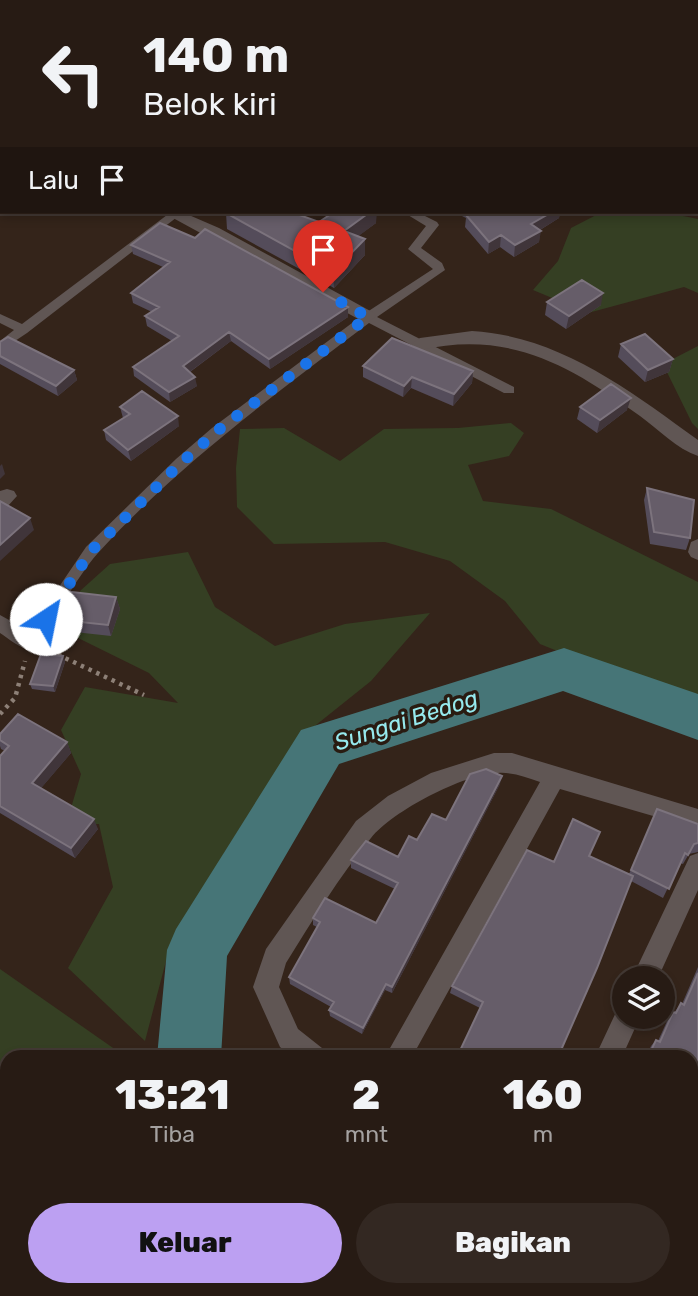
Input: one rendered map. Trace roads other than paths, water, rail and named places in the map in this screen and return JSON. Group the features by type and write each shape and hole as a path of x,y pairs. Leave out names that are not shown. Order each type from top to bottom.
{"street":[{"path":"176,214 218,227 368,317"},
{"path":"420,344 448,338 479,337 523,346 564,361 604,383 698,449"},
{"path":"698,547 698,552"},
{"path":"0,623 30,642"},
{"path":"304,1050 289,1038 266,988 275,958 364,829 396,803 439,780 494,763 512,763 698,819"},
{"path":"402,1050 555,777"},
{"path":"651,966 698,864"},
{"path":"611,1050 621,1029"}],"lane":[{"path":"0,347 172,214"},
{"path":"30,642 91,551 181,463 226,424 368,317 439,270 438,266 414,249 433,225 414,214"},
{"path":"368,317 509,390"},
{"path":"0,318 23,330"}],"waterway":[{"name":"Sungai Bedog","path":"190,1050 197,950 320,747 564,669 698,717"}]}
